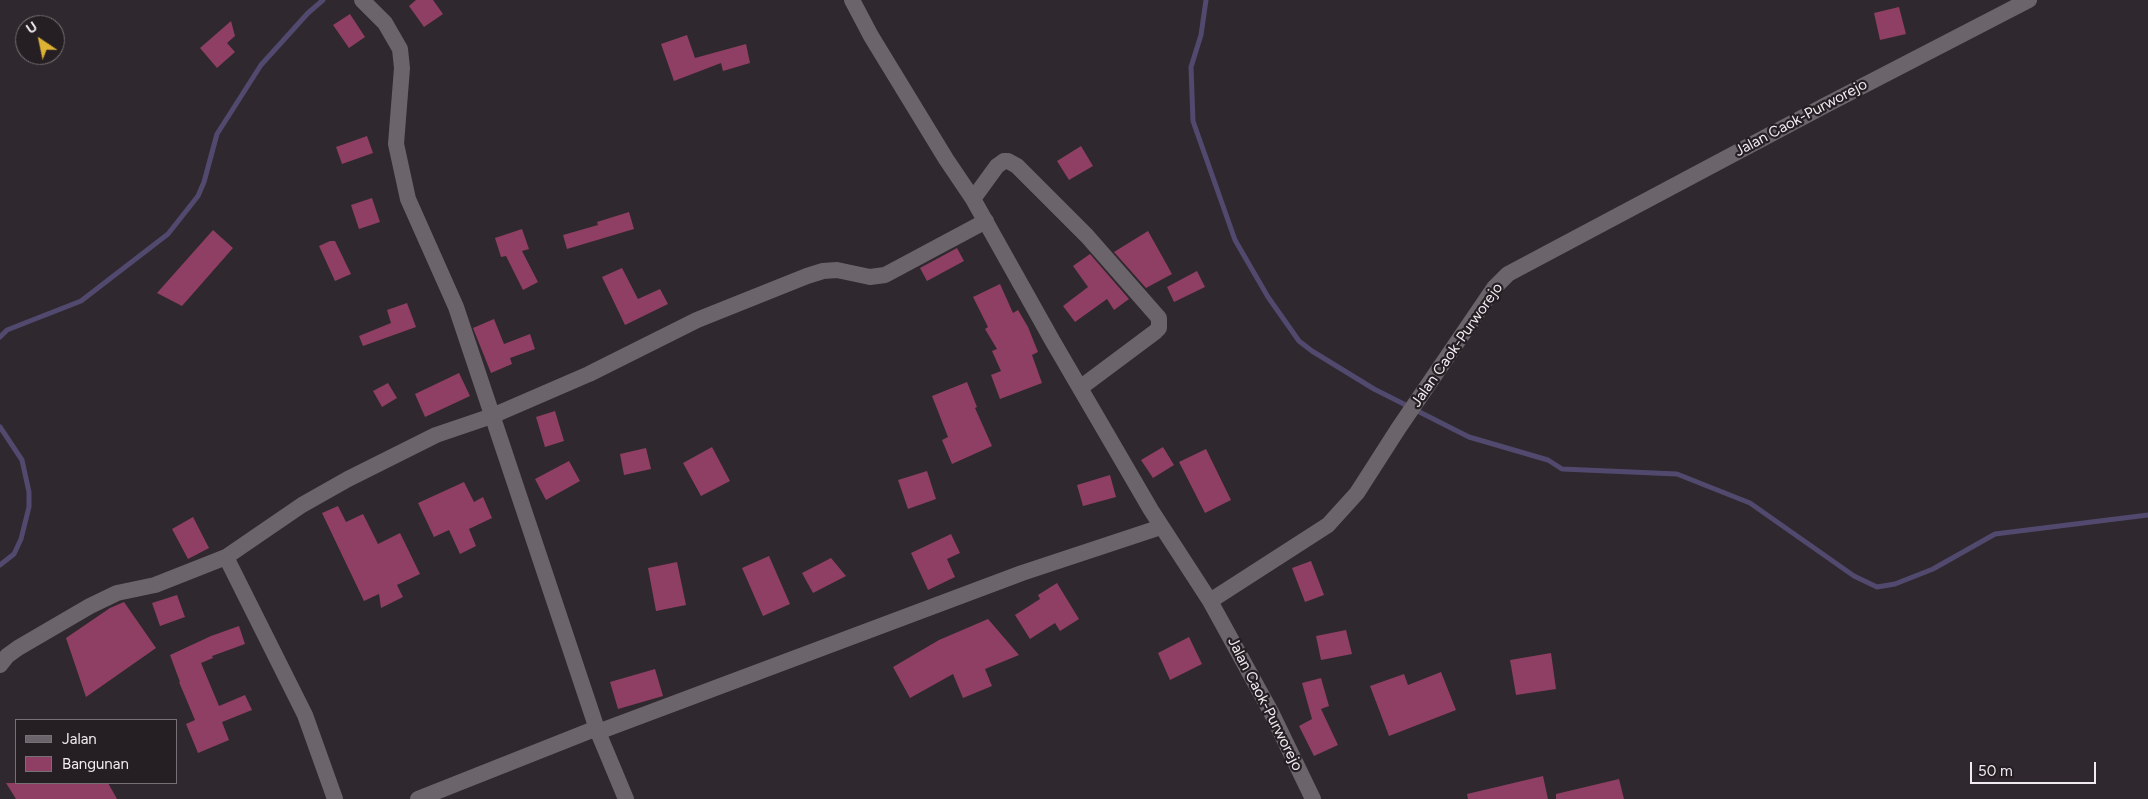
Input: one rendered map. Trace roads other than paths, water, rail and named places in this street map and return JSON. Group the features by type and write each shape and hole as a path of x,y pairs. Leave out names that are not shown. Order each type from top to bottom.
{"street":[{"path":"362,0 385,23 400,49 402,68 396,144 408,199 456,307 598,730 626,799"},
{"path":"852,0 946,160 986,221 1161,527 1210,601"},
{"name":"Jalan Caok-Purworejo","path":"1313,799 1270,712 1210,601 1328,525 1357,493 1494,288 1508,274 1824,106 2029,0"},
{"path":"973,199 997,166 1004,161 1017,166 1087,236 1158,318 1159,328 1155,332 1080,388"},
{"path":"0,665 7,656 18,648 90,606 117,594 155,585 226,556 302,505 348,478 436,435 492,416 588,374 697,320 807,276 823,271 837,270 870,277 885,275 986,221"},
{"path":"418,799 598,730 1013,577 1161,527"},
{"path":"226,556 305,715 335,799"}],"waterway":[{"path":"0,337 7,330 81,301 168,234 198,196 204,182 217,134 261,65 308,13 323,0"},
{"path":"1206,0 1201,35 1191,67 1193,121 1235,240 1268,297 1299,341 1374,389 1469,437 1548,460 1562,469 1677,474 1750,503 1854,576 1877,587 1895,584 1933,569 1995,534 2148,515"},
{"path":"0,427 22,460 29,492 29,507 21,539 14,554 0,565"}]}
